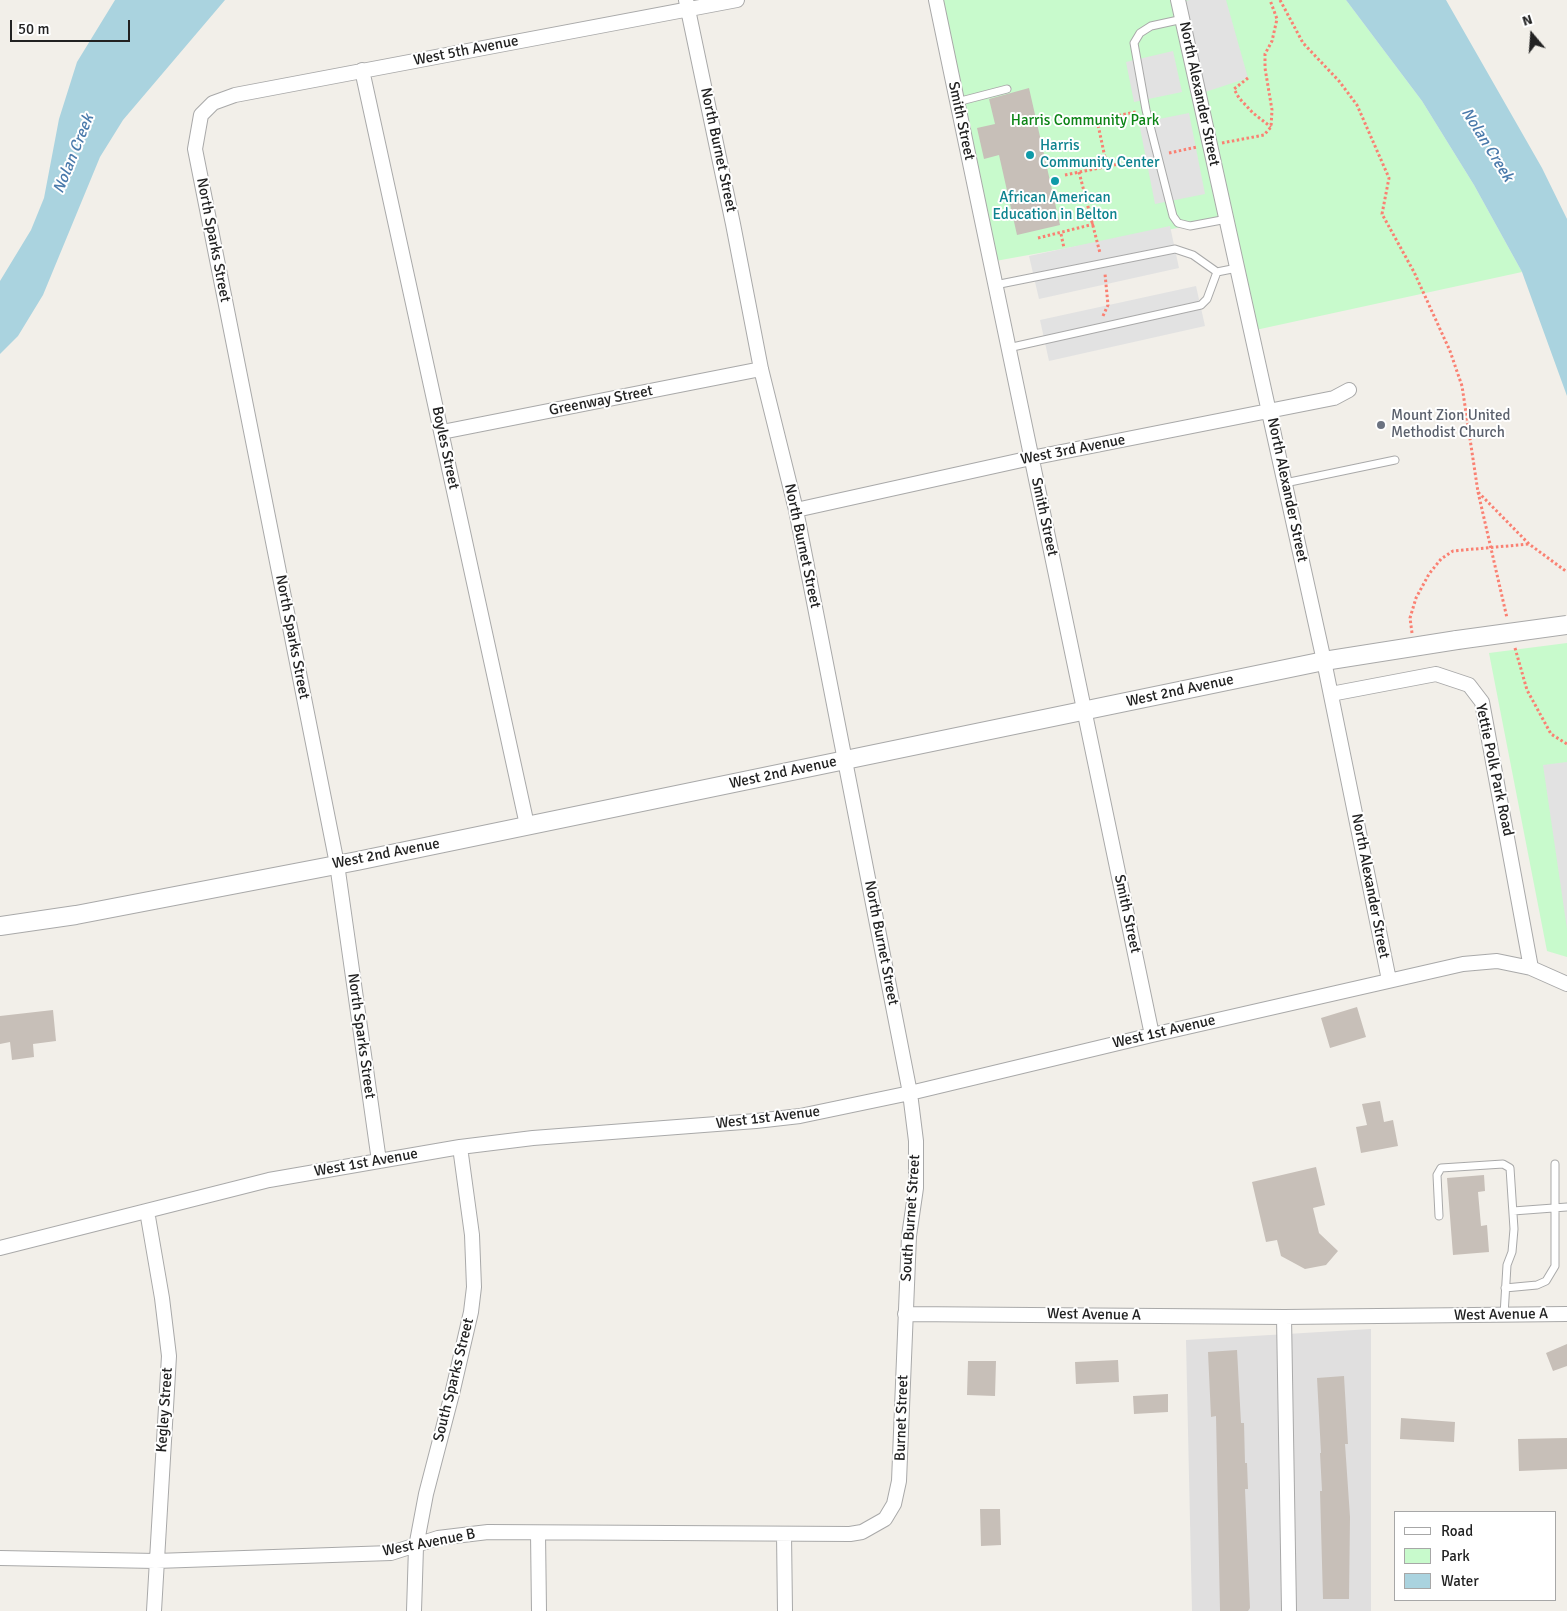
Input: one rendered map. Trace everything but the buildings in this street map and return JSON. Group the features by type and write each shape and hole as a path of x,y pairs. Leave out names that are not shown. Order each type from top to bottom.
{"street":[{"name":"West 5th Avenue","path":"201,115 213,103 235,95 687,5 737,0"},
{"name":"Smith Street","path":"936,0 1152,1034"},
{"name":"North Alexander Street","path":"1178,0 1324,661 1389,980"},
{"name":"North Burnet Street","path":"687,5 761,369 796,510 910,1093"},
{"name":"Boyles Street","path":"362,70 527,825"},
{"name":"North Sparks Street","path":"201,115 196,149 337,864 379,1161"},
{"name":"Greenway Street","path":"442,432 761,369"},
{"name":"West 3rd Avenue","path":"796,510 1031,458 1334,398 1348,390"},
{"name":"West 2nd Avenue","path":"0,926 76,915 337,864 1324,661 1413,646 1567,625"},
{"name":"Yettie Polk Park Road","path":"1331,694 1436,674 1469,684 1482,702 1531,968"},
{"name":"West 1st Avenue","path":"0,1248 270,1180 460,1147 533,1138 756,1122 800,1116 910,1093 1152,1034 1463,964 1496,961 1531,968 1567,984"},
{"name":"South Burnet Street","path":"904,1314 909,1236 916,1188 916,1141 910,1093"},
{"name":"South Sparks Street","path":"414,1611 416,1547 426,1494 469,1322 474,1287 472,1235 460,1147"},
{"name":"Kegley Street","path":"147,1211 162,1298 169,1356 154,1611"},
{"name":"West Avenue A","path":"904,1314 1284,1317 1567,1314"},
{"name":"Burnet Street","path":"885,1519 894,1504 900,1481 904,1314"},
{"path":"1284,1317 1289,1610"},
{"name":"West Avenue B","path":"0,1558 156,1560 391,1553 416,1547 438,1538 469,1533 850,1534 862,1532 885,1519"},
{"path":"538,1533 539,1611"},
{"path":"784,1534 785,1611"}],"lane":[{"path":"1183,19 1151,26 1140,33 1134,43 1146,110 1173,216 1178,223 1190,226 1227,218"},
{"path":"957,102 1007,89"},
{"path":"995,285 1175,249 1193,255 1217,272 1238,268"},
{"path":"1008,348 1200,305 1208,300 1217,272"},
{"path":"1285,483 1395,460"},
{"path":"1439,1216 1437,1175 1441,1168 1448,1166 1503,1164 1510,1168 1513,1211 1512,1252 1507,1265 1504,1315"},
{"path":"1505,1288 1536,1285 1546,1280 1555,1266 1554,1164"},
{"path":"1513,1211 1567,1207"}],"path":[{"path":"1280,0 1303,43 1339,81 1361,114 1389,178 1382,214 1434,312 1462,386 1478,492 1529,544 1567,572"},
{"path":"1248,78 1234,89 1238,98 1271,127"},
{"path":"1106,168 1097,120 1146,110"},
{"path":"1079,172 1103,263 1108,305 1098,328"},
{"path":"1038,238 1061,234 1094,224"},
{"path":"1061,234 1064,248"},
{"path":"1413,646 1410,618 1416,598 1429,574 1441,559 1453,551 1529,544"}],"shaded area":[{"path":"1190,0 1226,0 1248,78 1199,94 1179,2"},
{"path":"1173,51 1182,92 1134,102 1126,62"},
{"path":"1189,113 1205,194 1155,204 1139,123"},
{"path":"1170,226 1179,268 1039,299 1029,256"},
{"path":"1196,286 1205,326 1049,361 1040,320"},
{"path":"1567,762 1567,929 1543,765"},
{"path":"1371,1329 1371,1611 1192,1611 1186,1340"}],"green space":[{"name":"Harris Community Park","path":"936,0 1346,0 1422,101 1474,185 1522,272 1251,331 1227,219 990,262"},
{"path":"1567,643 1567,957 1547,951 1489,653"}],"water":[{"name":"Nolan Creek","path":"115,0 225,0 123,120 100,157 43,295 18,336 0,354 0,281 31,230 44,198 59,119 77,62"},
{"name":"Nolan Creek","path":"1346,0 1446,0 1542,168 1567,219 1567,396 1522,272 1474,185 1422,101"}],"place":[{"name":"Harris Community Center","path":"1030,155"},
{"name":"African American Education in Belton","path":"1055,181"},
{"name":"Mount Zion United Methodist Church","path":"1381,425"}]}
